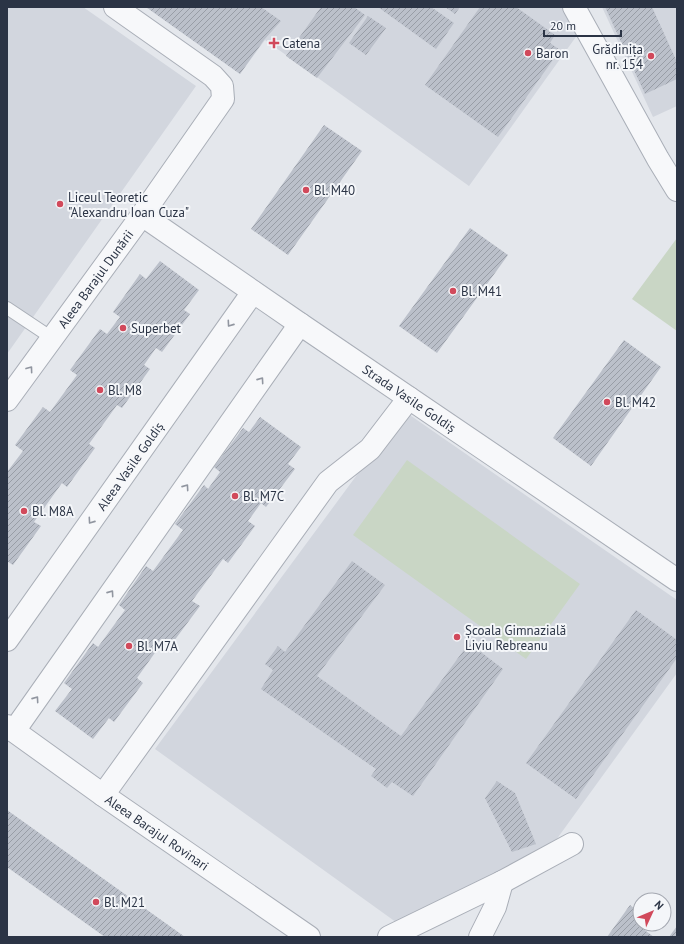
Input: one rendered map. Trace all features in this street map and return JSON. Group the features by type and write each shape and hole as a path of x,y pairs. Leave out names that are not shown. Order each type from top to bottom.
{"street":[{"name":"Aleea Barajul Dunării","path":"7,400 142,215 223,99 222,86 213,76 115,7"},
{"path":"574,7 658,159 677,190"},
{"name":"Strada Vasile Goldiș","path":"142,215 677,580"},
{"name":"Aleea Vasile Goldiș","path":"7,640 253,292"},
{"path":"10,729 300,324"},
{"path":"102,795 328,482 370,449 409,398"},
{"name":"Aleea Barajul Rovinari","path":"10,729 102,795 309,937"},
{"path":"389,937 502,882 572,844"},
{"path":"480,937 495,907 502,882"}],"lane":[{"path":"7,308 52,338"}],"shaded area":[{"name":"Liceul Teoretic \"Alexandru Ioan Cuza\"","path":"7,7 83,7 196,86 7,354"},
{"path":"146,7 564,7 578,34 469,186 265,40 240,74"},
{"name":"Grădinița nr. 154","path":"602,7 677,7 677,106 653,117"},
{"name":"Școala Gimnazială Liviu Rebreanu","path":"404,411 677,600 677,673 551,847 400,925 155,749"}],"green space":[{"path":"677,238 677,331 632,299"},
{"path":"407,460 580,584 526,659 353,535"}],"building":[{"path":"146,7 261,7 281,21 264,40 240,74"},
{"path":"321,7 354,7 365,15 317,78 286,56"},
{"path":"378,7 431,7 454,23 436,49"},
{"path":"445,7 460,7 455,14"},
{"path":"480,7 516,7 555,35 550,43 560,50 498,137 425,85"},
{"name":"Grădinița nr. 154","path":"605,7 652,7 677,62 677,79 645,94"},
{"path":"368,16 386,28 366,55 349,43"},
{"name":"Bl. M40","path":"324,125 362,151 288,255 251,229"},
{"name":"Bl. M41","path":"470,228 508,255 437,353 399,326"},
{"name":"Bl. M8","path":"160,261 199,290 184,310 190,314 162,352 156,348 144,365 150,369 122,408 117,405 89,444 95,448 67,487 62,483 34,522 41,526 13,565 7,561 7,472 23,451 15,445 43,407 50,412 77,375 70,370 100,329 107,334 120,317 113,312 140,274 146,279"},
{"name":"Bl. M42","path":"624,340 661,367 591,466 553,438"},
{"path":"260,417 301,447 288,464 295,469 266,507 261,503 248,521 255,526 228,563 223,559 192,601 200,606 171,645 164,640 137,678 143,683 114,722 109,718 93,739 55,711 72,689 64,683 93,643 98,647 125,610 119,605 146,566 153,571 183,530 175,524 204,485 208,489 220,472 214,467 243,428 249,432"},
{"path":"352,561 385,585 317,676 401,736 469,643 503,669 413,796 392,782 387,788 371,776 376,769 261,689 273,670 265,664 278,646 285,652"},
{"path":"636,610 677,640 677,658 576,799 526,763"},
{"path":"497,781 515,793 536,844 512,852 485,798"},
{"name":"Bl. M21","path":"7,810 185,937 105,937 7,867"},
{"path":"630,905 632,907 632,932 647,932 654,937 607,937"},
{"path":"677,926 677,937 669,937"}],"place":[{"name":"Catena","path":"274,43"},
{"name":"Baron","path":"528,53"},
{"name":"Grădinița nr. 154","path":"651,56"},
{"name":"Bl. M40","path":"306,190"},
{"name":"Liceul Teoretic \"Alexandru Ioan Cuza\"","path":"60,204"},
{"name":"Bl. M41","path":"453,291"},
{"name":"Superbet","path":"123,328"},
{"name":"Bl. M8","path":"100,390"},
{"name":"Bl. M42","path":"607,402"},
{"name":"Bl. M7C","path":"235,496"},
{"name":"Bl. M8A","path":"24,511"},
{"name":"Școala Gimnazială Liviu Rebreanu","path":"457,637"},
{"name":"Bl. M7A","path":"129,646"},
{"name":"Bl. M21","path":"96,902"}]}
